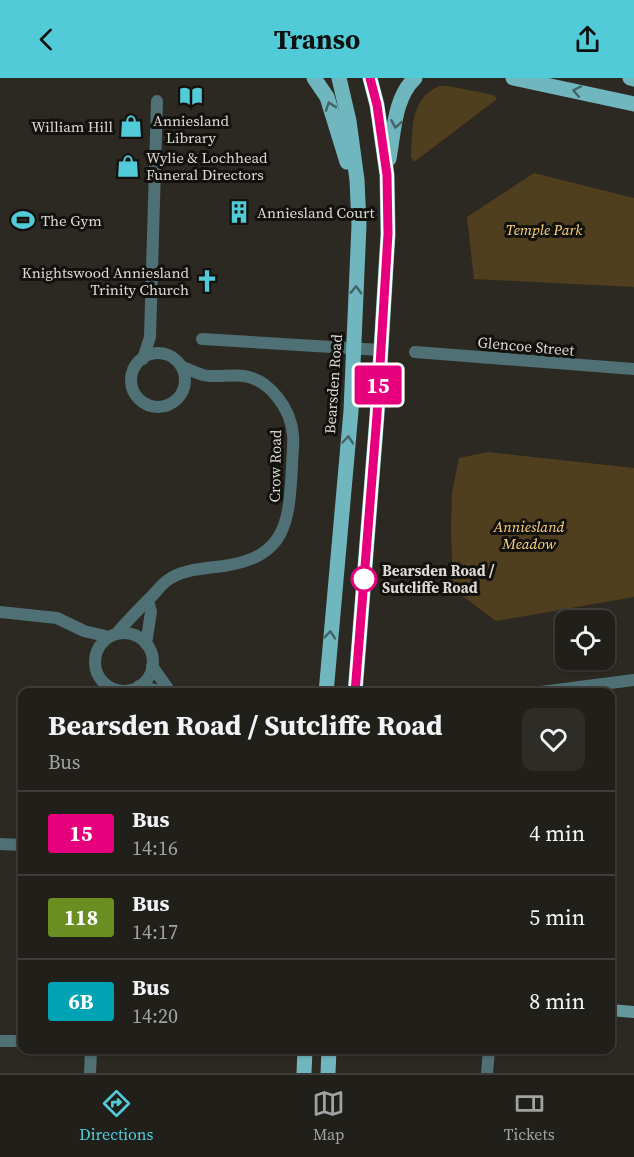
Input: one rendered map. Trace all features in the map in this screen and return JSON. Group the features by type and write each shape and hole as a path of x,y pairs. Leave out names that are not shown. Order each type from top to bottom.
{"main road":[{"path":"314,78 323,89 331,108 359,202"},
{"name":"Bearsden Road","path":"326,688 351,411 359,202 349,120 339,78"},
{"path":"355,688 388,234 387,175 377,105 370,78"},
{"path":"387,175 399,104 406,88 415,78"},
{"path":"513,78 634,104"},
{"path":"304,1073 305,1054"},
{"path":"328,1073 329,1054"}],"street":[{"path":"150,337 182,367 185,375 182,394 176,401 160,407 152,406 138,398 134,392 132,378 150,337 157,101"},
{"path":"202,339 380,350"},
{"name":"Glencoe Street","path":"415,352 634,369"},
{"path":"142,359 159,353 168,355"},
{"name":"Crow Road","path":"113,635 169,578 189,571 237,564 255,558 268,550 285,525 290,507 293,434 285,407 270,389 259,381 246,376 204,376 182,367"},
{"path":"182,394 190,390 204,376"},
{"path":"146,644 151,612 148,600"},
{"path":"0,612 57,618 84,631 113,635 133,634 146,644 153,666 166,688"},
{"path":"84,631 97,650"},
{"path":"111,688 98,677 95,668 97,650 113,635"},
{"path":"135,688 146,681 153,666"},
{"path":"572,688 634,680"},
{"path":"140,686 148,688"},
{"path":"0,844 18,845"},
{"path":"615,1010 634,1012"},
{"path":"0,1041 18,1041"},
{"path":"90,1073 91,1054"},
{"path":"488,1073 489,1054"}],"green space":[{"path":"439,86 494,95 497,99 414,162 411,157 414,116 422,99"},
{"name":"Temple Park","path":"534,173 634,198 634,287 474,279 467,217"},
{"name":"Anniesland Meadow","path":"488,452 634,468 634,597 496,621 453,589 452,492 459,458"}],"bus line":[{"name":"15","path":"355,688 377,415 388,234 387,175 377,105 370,78"}],"place":[{"name":"Anniesland Library","path":"191,96"},
{"name":"William Hill","path":"131,126"},
{"name":"Wylie & Lochhead Funeral Directors","path":"128,166"},
{"name":"Anniesland Court","path":"239,212"},
{"name":"The Gym","path":"23,220"},
{"name":"Knightswood Anniesland Trinity Church","path":"207,281"},
{"name":"Bearsden Road / Sutcliffe Road","path":"364,579"}]}
